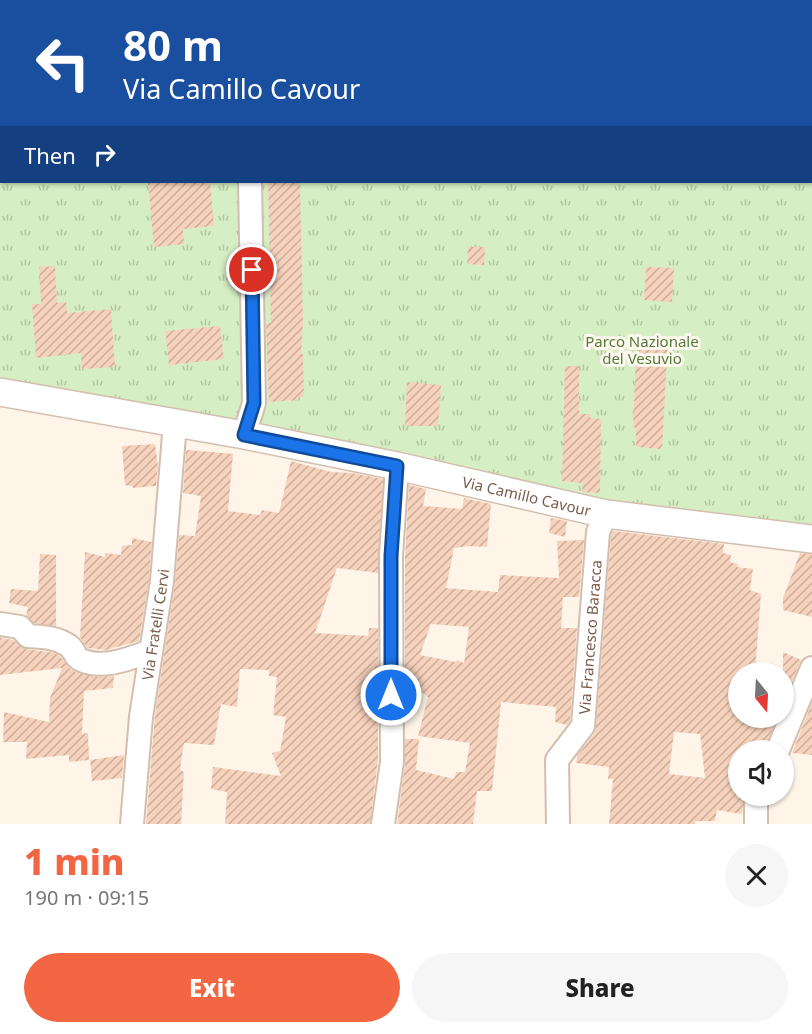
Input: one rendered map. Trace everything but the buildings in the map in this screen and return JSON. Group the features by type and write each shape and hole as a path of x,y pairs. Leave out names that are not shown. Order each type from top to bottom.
{"street":[{"path":"244,435 254,403 250,183"},
{"name":"Via Camillo Cavour","path":"0,392 244,435 397,466 606,514 812,539"},
{"name":"Via Fratelli Cervi","path":"132,824 141,717 162,581 175,423"},
{"path":"383,824 392,753 391,556 397,466"},
{"name":"Via Francesco Baracca","path":"558,824 557,760 583,726 598,532 606,514"},
{"path":"0,624 20,627 28,636 56,639 68,645 76,657 83,661 100,663 125,660 151,651"},
{"path":"782,740 812,668"},
{"path":"757,806 759,824"}],"green space":[{"name":"Parco Nazionale del Vesuvio","path":"0,183 812,183 812,545 345,467 0,405"}],"route":[{"path":"252,270 254,403 244,435 397,466 391,556 391,695"}]}
